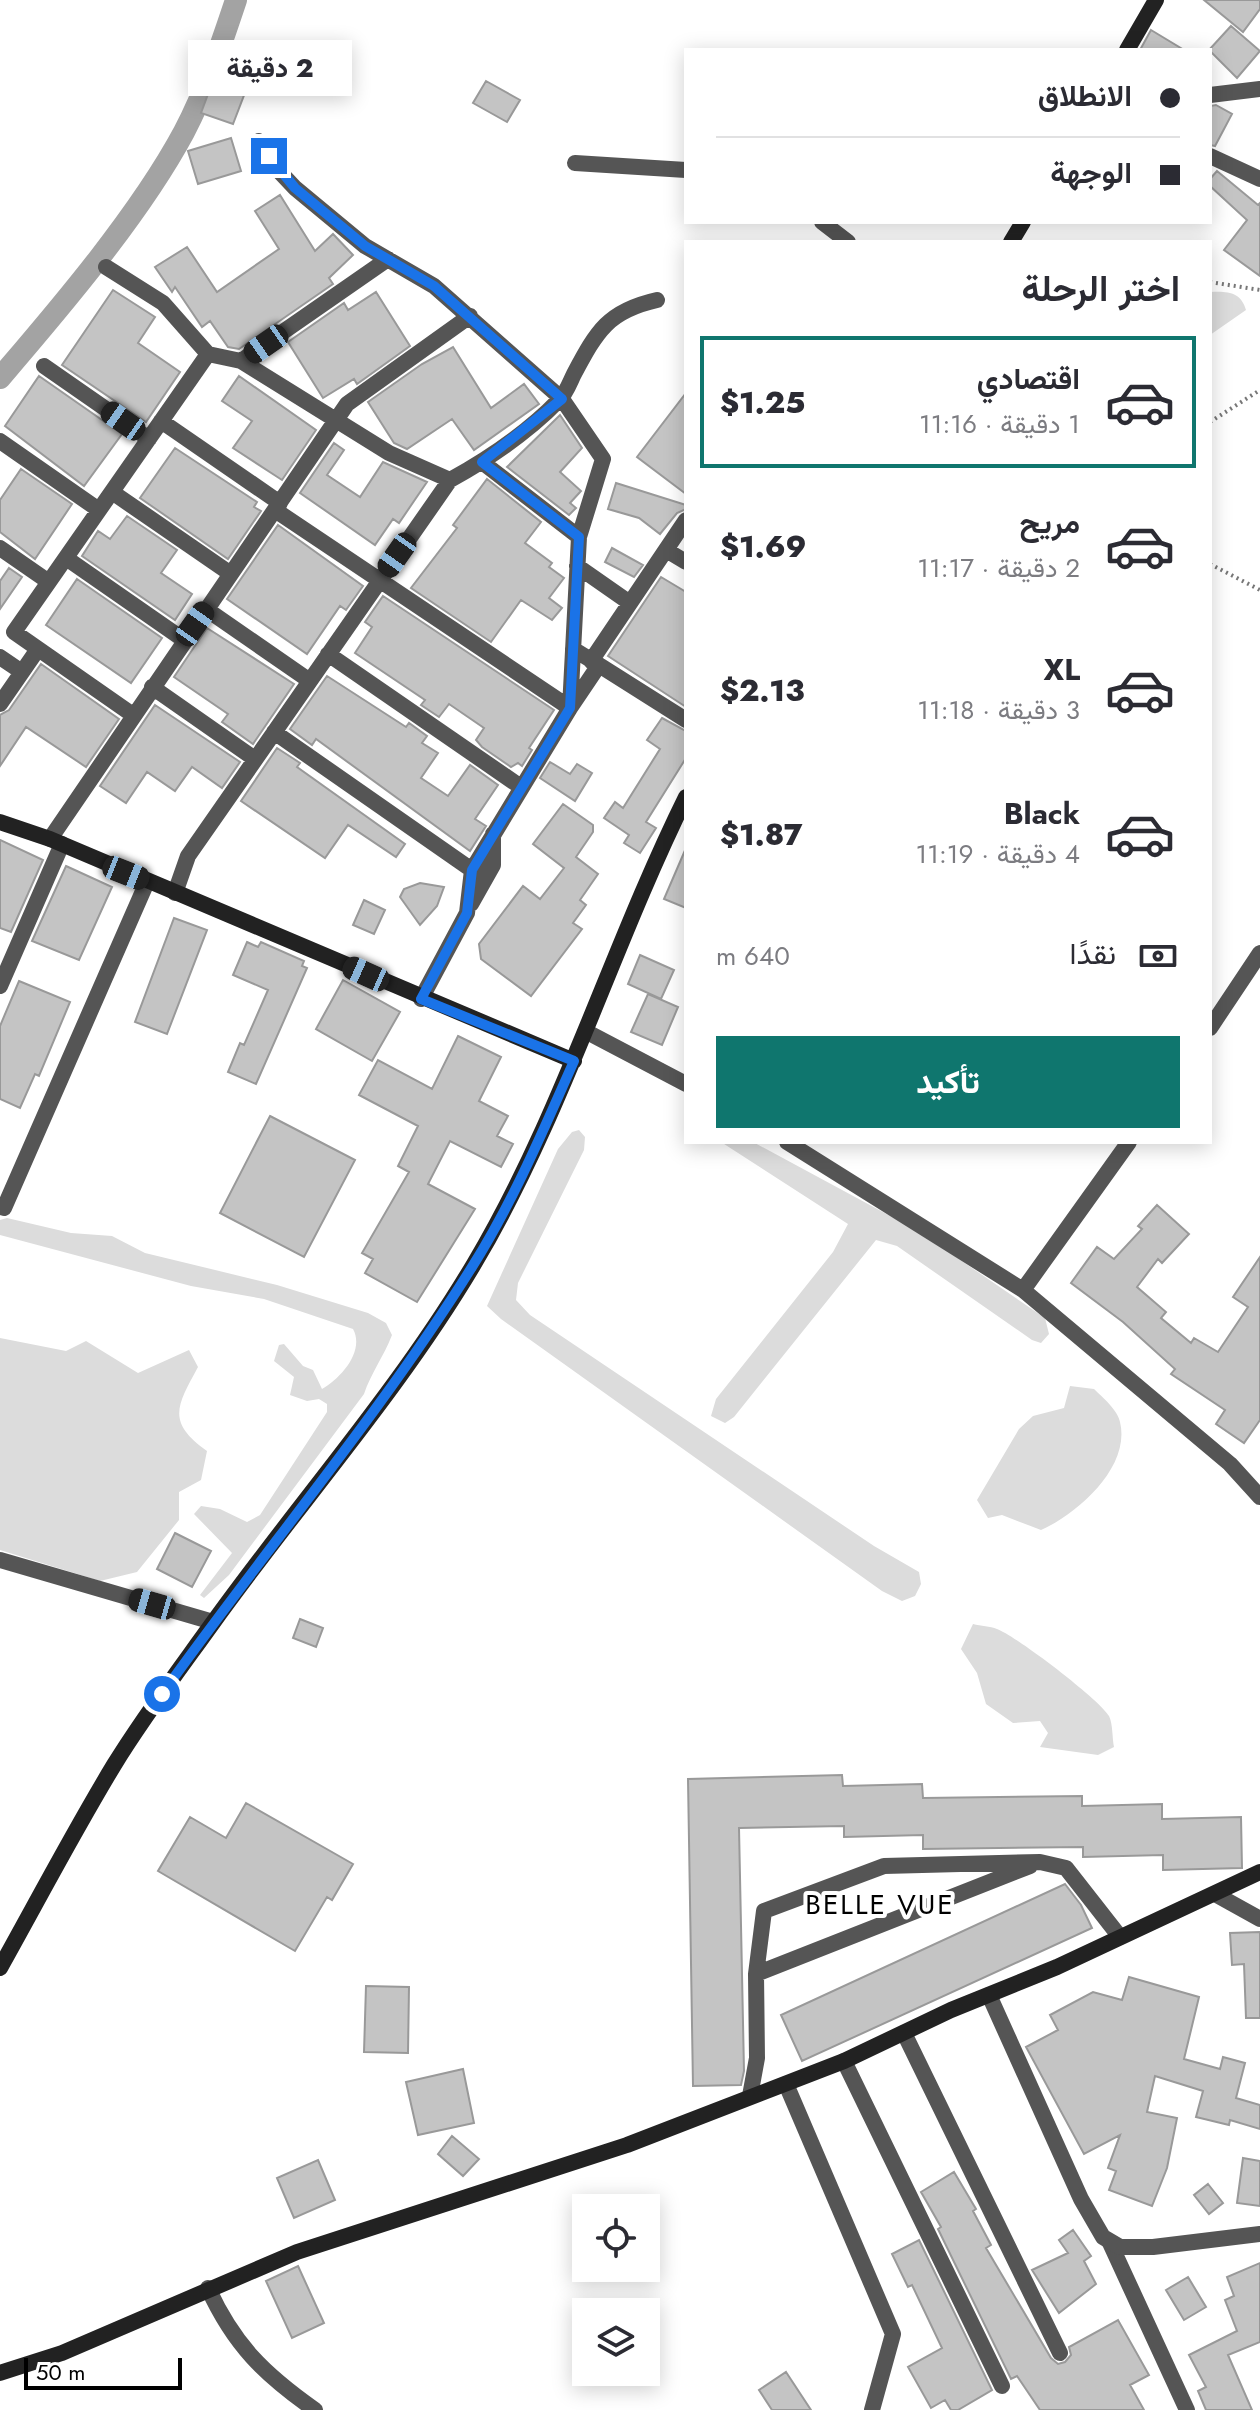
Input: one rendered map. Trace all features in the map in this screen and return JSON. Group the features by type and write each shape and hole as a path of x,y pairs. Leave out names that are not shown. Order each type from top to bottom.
{"main road":[{"path":"1128,48 1156,0"},
{"path":"0,1968 115,1764 213,1622 433,1328 474,1264 526,1169 587,1032 655,862 684,801"},
{"path":"0,822 56,841 421,999 574,1061"},
{"path":"0,2373 62,2353 208,2288 362,2229 627,2145 844,2061 1260,1872"}],"street":[{"path":"1212,95 1260,89"},
{"path":"259,141 295,188 365,246 434,286 562,399 603,459 579,537 570,708"},
{"path":"1212,157 1260,179"},
{"path":"575,163 684,170"},
{"path":"825,224 845,240"},
{"path":"241,361 388,259"},
{"path":"106,267 163,303 208,354 241,361 389,453 450,480"},
{"path":"175,893 188,856 450,480 482,462 562,399 599,329 622,312 657,300"},
{"path":"0,986 56,841 133,715 347,404 470,316"},
{"path":"22,672 0,655 208,354"},
{"path":"44,366 149,439"},
{"path":"161,421 380,580 570,708"},
{"path":"0,441 99,510"},
{"path":"482,462 579,537"},
{"path":"112,492 231,574"},
{"path":"467,913 472,870 630,603 684,523"},
{"path":"0,548 49,582"},
{"path":"666,550 684,561"},
{"path":"66,558 184,640"},
{"path":"577,566 630,603"},
{"path":"206,609 310,681"},
{"path":"14,632 133,715"},
{"path":"0,704 38,649"},
{"path":"573,649 684,719"},
{"path":"328,654 521,787"},
{"path":"152,687 255,759"},
{"path":"274,732 472,870"},
{"path":"421,999 493,865 493,834"},
{"path":"4,1208 147,882"},
{"path":"1212,1025 1260,953"},
{"path":"587,1032 684,1083"},
{"path":"790,1144 1023,1290 1230,1464 1260,1497"},
{"path":"1023,1290 1128,1144"},
{"path":"0,1560 213,1622"},
{"path":"750,2096 757,2058 756,1974 764,1911 884,1866 1040,1862 1066,1868 1120,1937"},
{"path":"756,1974 1040,1862"},
{"path":"1215,1894 1260,1919"},
{"path":"989,1995 1081,2199 1098,2231 1110,2243 1187,2410"},
{"path":"904,2033 1060,2353"},
{"path":"844,2061 1002,2386"},
{"path":"786,2084 893,2334 872,2410"},
{"path":"1110,2243 1120,2247 1153,2247 1260,2234"},
{"path":"208,2288 224,2323 249,2357 315,2410"}],"path":[{"path":"1212,282 1260,290"},
{"path":"1212,421 1260,390"},
{"path":"1212,565 1260,590"}],"shaded area":[{"path":"1212,292 1237,296 1246,310 1212,334"},
{"path":"579,1130 585,1137 584,1150 518,1283 516,1300 530,1315 874,1546 919,1572 921,1584 915,1596 902,1601 882,1591 487,1306 558,1149 572,1132"},
{"path":"724,1144 757,1144 918,1231 1045,1318 1049,1334 1041,1343 1032,1340 897,1246 876,1240 734,1417 725,1423 711,1416 716,1399 833,1252 848,1224"},
{"path":"7,1218 71,1233 112,1236 145,1253 277,1285 368,1313 386,1323 392,1335 364,1394 229,1575 204,1598 200,1595 232,1553 194,1514 201,1506 220,1509 247,1522 260,1515 327,1412 327,1404 319,1399 307,1401 290,1395 294,1377 274,1361 279,1345 284,1344 303,1366 313,1370 322,1389 337,1378 349,1363 356,1346 353,1329 264,1299 191,1286 0,1235 0,1220"},
{"path":"0,1338 66,1351 86,1341 138,1373 189,1350 198,1367 185,1392 179,1413 185,1431 207,1451 201,1480 179,1492 179,1520 137,1572 100,1581 0,1550"},
{"path":"1070,1386 1094,1389 1119,1417 1121,1439 1109,1472 1085,1501 1041,1530 1002,1515 988,1518 977,1500 1019,1429 1033,1416 1064,1408"},
{"path":"973,1624 1007,1634 1075,1683 1109,1716 1114,1747 1098,1755 1040,1747 1048,1733 1040,1721 1013,1723 986,1704 977,1673 961,1649"}],"building":[{"path":"1204,0 1260,0 1260,9 1243,32"},
{"path":"1231,26 1260,51 1237,78 1212,53 1211,48"},
{"path":"1151,30 1181,48 1141,48"},
{"path":"214,78 246,90 233,124 201,113"},
{"path":"486,81 520,100 507,122 473,103"},
{"path":"1212,106 1232,114 1215,146 1212,145"},
{"path":"231,138 241,171 198,184 188,151"},
{"path":"1217,171 1258,205 1260,203 1260,276 1224,250 1247,220 1212,188 1212,177"},
{"path":"280,195 315,251 333,234 353,255 329,278 333,284 239,349 228,347 210,321 202,327 175,287 172,292 155,267 187,247 217,292 279,249 255,211"},
{"path":"113,290 155,317 138,343 180,372 146,422 62,365"},
{"path":"376,292 410,346 357,384 354,379 323,398 288,342 344,303 348,310"},
{"path":"453,347 491,408 524,384 539,404 474,450 452,419 407,449 394,443 368,402 422,364"},
{"path":"39,376 122,434 84,486 5,426"},
{"path":"239,376 316,430 282,480 233,448 252,421 222,401"},
{"path":"684,396 684,492 637,457"},
{"path":"560,415 582,448 560,472 581,491 570,503 576,508 569,515 507,467"},
{"path":"334,443 344,450 327,475 360,497 383,462 427,482 399,523 393,519 375,545 300,493"},
{"path":"175,448 257,502 254,507 261,511 228,559 140,498"},
{"path":"21,469 72,504 35,559 0,532 0,500"},
{"path":"487,479 541,522 525,543 552,563 549,567 564,578 549,598 562,608 552,620 521,600 491,642 411,588 457,528 453,525"},
{"path":"616,483 684,504 684,510 677,513 660,534 639,518 608,509"},
{"path":"127,516 177,550 161,573 192,594 175,620 82,556 98,531 110,539"},
{"path":"278,525 363,586 346,610 340,606 307,654 227,599"},
{"path":"612,548 643,565 634,577 605,562"},
{"path":"9,568 22,577 0,609 0,581"},
{"path":"661,577 684,591 684,706 608,656"},
{"path":"77,579 162,638 131,683 46,625"},
{"path":"383,596 554,710 529,748 532,750 522,766 518,763 511,767 482,747 476,740 484,728 449,704 439,717 421,705 425,700 355,653 372,627 365,622"},
{"path":"207,628 294,684 253,744 222,722 228,714 174,677"},
{"path":"41,664 119,719 86,767 26,727 0,766 0,715 9,710"},
{"path":"327,676 406,727 409,723 427,736 422,743 438,753 421,778 448,796 470,765 498,785 475,819 486,826 470,851 316,739 312,745 290,729"},
{"path":"155,705 240,762 222,788 192,767 175,791 147,772 126,803 100,786"},
{"path":"662,718 684,730 684,761 646,822 656,828 640,853 624,843 629,835 604,818 615,802 623,808 660,749 647,740"},
{"path":"277,748 300,763 297,767 405,844 396,857 348,825 325,858 241,801"},
{"path":"550,762 570,774 577,764 592,773 575,801 540,778"},
{"path":"563,804 593,825 593,832 576,857 598,874 580,900 586,905 573,923 582,929 531,996 481,959 479,944 523,886 540,899 564,868 533,844"},
{"path":"0,840 43,860 11,932 0,928"},
{"path":"684,853 684,907 664,899"},
{"path":"66,866 112,887 79,960 32,941"},
{"path":"420,883 444,887 437,906 420,925 400,897 404,889"},
{"path":"364,900 385,910 374,934 353,925"},
{"path":"174,918 207,930 167,1034 135,1022"},
{"path":"247,942 258,947 261,942 304,961 302,966 307,968 256,1084 228,1072 240,1043 244,1045 268,990 233,975"},
{"path":"640,955 674,970 661,999 628,984"},
{"path":"343,980 400,1012 372,1061 316,1029"},
{"path":"19,981 70,1002 39,1076 35,1074 20,1108 0,1099 0,1026"},
{"path":"648,994 678,1007 662,1045 631,1032"},
{"path":"458,1036 501,1057 479,1101 508,1116 497,1136 513,1144 501,1167 450,1141 428,1184 475,1209 417,1302 365,1273 373,1259 362,1253 409,1172 398,1166 418,1126 359,1095 378,1060 432,1089"},
{"path":"270,1116 355,1160 304,1257 220,1213"},
{"path":"1157,1205 1189,1234 1162,1263 1158,1259 1137,1287 1166,1312 1161,1318 1191,1343 1194,1338 1218,1352 1248,1307 1233,1297 1260,1257 1260,1420 1244,1443 1216,1424 1225,1410 1171,1374 1175,1369 1123,1322 1071,1283 1097,1247 1114,1259 1142,1229 1138,1226"},
{"path":"175,1533 211,1551 192,1587 157,1569"},
{"path":"300,1619 323,1628 316,1647 293,1638"},
{"path":"842,1775 843,1786 922,1784 923,1798 1082,1796 1082,1806 1162,1804 1162,1819 1241,1817 1242,1868 1163,1870 1163,1855 1083,1857 1083,1847 923,1849 923,1835 844,1837 844,1826 739,1828 744,2071 741,2085 693,2086 688,1779"},
{"path":"246,1803 353,1864 332,1900 327,1897 295,1951 158,1871 190,1817 226,1838"},
{"path":"1065,1884 1081,1905 1092,1928 802,2061 781,2015"},
{"path":"1260,1932 1260,2018 1246,2018 1244,1964 1232,1965 1230,1933"},
{"path":"1129,1977 1199,1997 1184,2059 1220,2069 1223,2057 1245,2063 1236,2098 1260,2105 1260,2129 1230,2120 1229,2125 1196,2117 1203,2091 1155,2076 1147,2112 1177,2118 1167,2168 1152,2206 1109,2190 1116,2171 1108,2168 1120,2135 1084,2154 1026,2047 1058,2030 1050,2015 1093,1992 1122,2000"},
{"path":"366,1986 409,1987 408,2053 364,2052"},
{"path":"463,2069 474,2123 418,2135 406,2082"},
{"path":"452,2136 479,2159 463,2176 438,2154"},
{"path":"1243,2158 1260,2161 1260,2206 1237,2203"},
{"path":"318,2160 335,2200 294,2218 277,2178"},
{"path":"954,2172 976,2209 973,2211 991,2245 986,2248 1051,2358 1058,2364 1065,2362 1071,2355 1069,2347 1118,2320 1149,2375 1130,2385 1144,2410 1040,2410 1017,2376 1011,2379 938,2229 941,2227 921,2192"},
{"path":"1208,2184 1223,2203 1209,2214 1194,2195"},
{"path":"1073,2230 1091,2256 1084,2261 1096,2284 1059,2313 1032,2270 1068,2253 1059,2240"},
{"path":"919,2240 992,2390 958,2410 951,2410 945,2400 931,2408 908,2367 942,2348 912,2285 908,2287 892,2254"},
{"path":"1260,2263 1260,2342 1228,2355 1252,2410 1206,2410 1198,2391 1206,2387 1189,2355 1237,2331 1225,2300 1234,2296 1227,2277"},
{"path":"298,2266 324,2323 292,2338 266,2281"},
{"path":"1188,2277 1206,2307 1184,2320 1166,2290"},
{"path":"786,2372 811,2410 772,2410 759,2390"}],"waterway":[{"path":"0,378 123,227 166,163 199,100 236,0"}],"district":[{"name":"BELLE VUE","path":"880,1904"}],"route":[{"path":"162,1694 425,1341 474,1264 526,1169 574,1061 421,999 467,913 472,870 570,708 579,537 482,462 562,399 434,286 365,246 295,188 269,156"}]}
